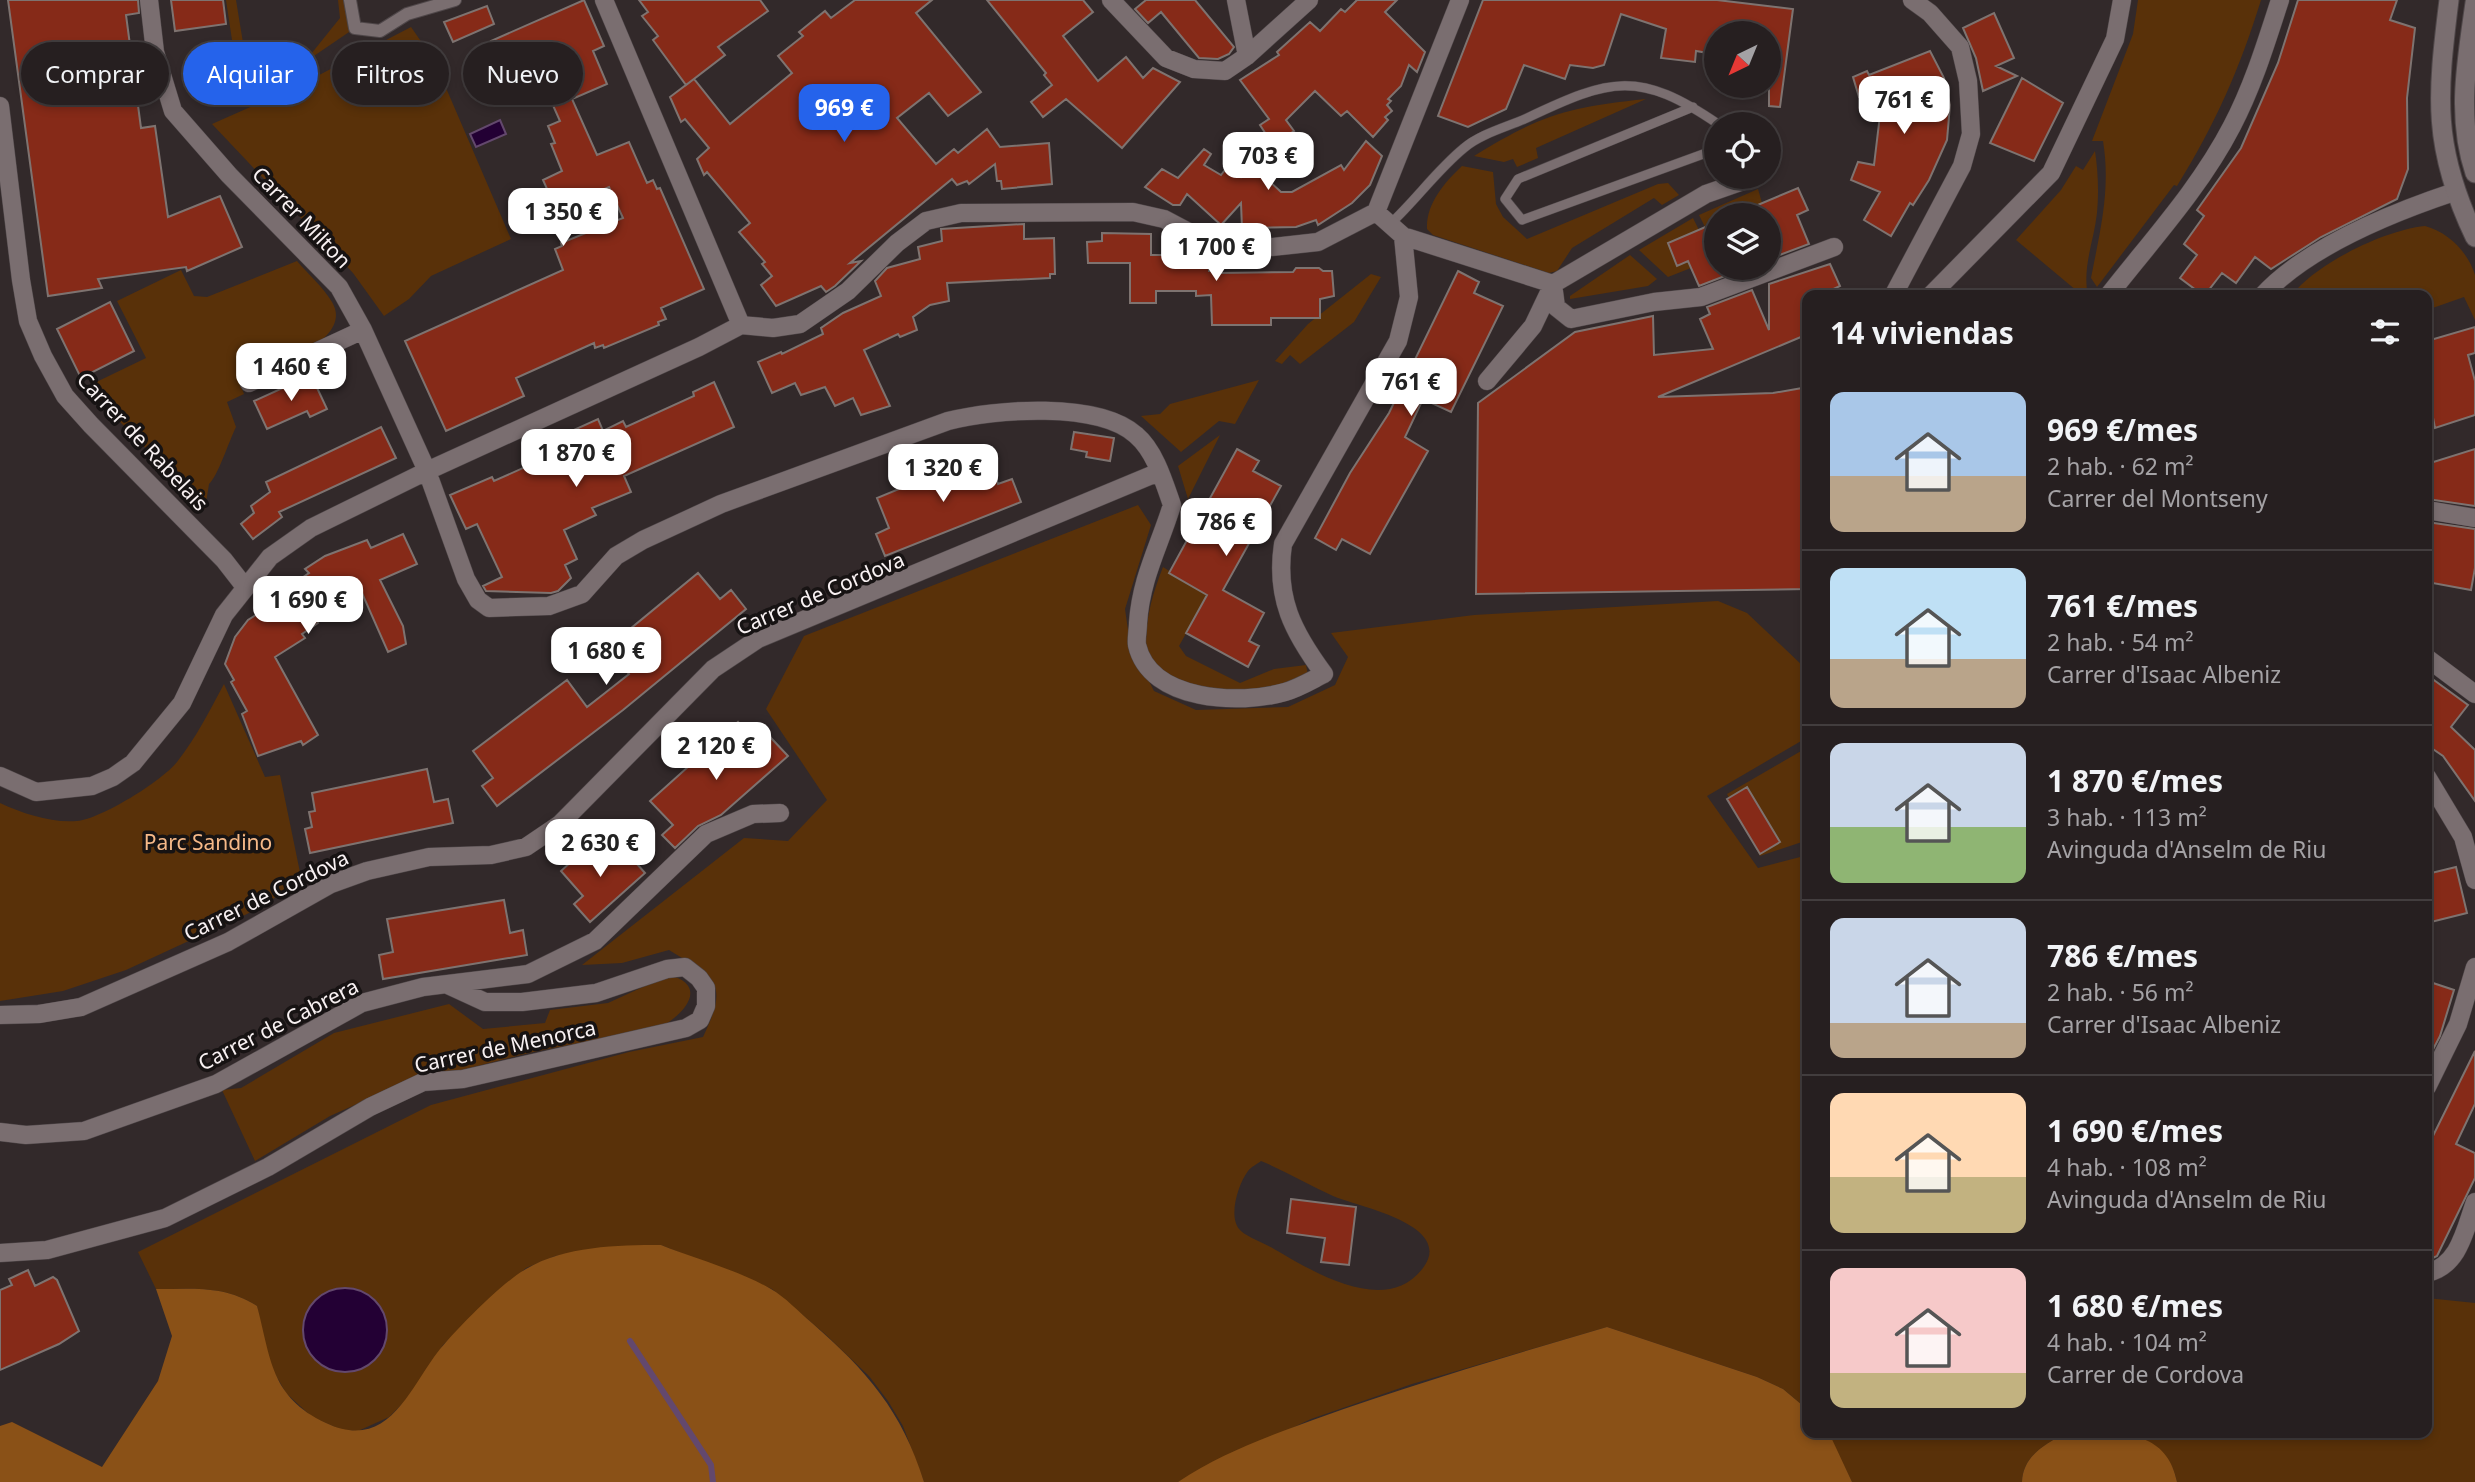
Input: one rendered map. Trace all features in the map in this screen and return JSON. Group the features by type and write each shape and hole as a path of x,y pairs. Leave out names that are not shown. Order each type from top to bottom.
{"street":[{"name":"Carrer Milton","path":"149,0 155,52 173,111 229,176 339,287 363,330 426,471 466,579 478,600 489,608 549,606 582,594 616,556 643,540 797,475 948,421 978,413 1059,413 1122,424 1138,436 1159,472"},
{"path":"350,0 355,28 380,31 407,14 455,0"},
{"path":"604,0 741,325"},
{"path":"1111,0 1156,49 1179,65 1224,71 1247,56 1309,0"},
{"path":"1236,0 1247,56"},
{"path":"0,776 36,792 70,790 92,786 133,763 182,703 224,615 270,556 311,528 426,471 699,347 741,325 773,328 800,324 848,291 897,243 926,221 961,213 1133,212 1164,219 1217,247 1245,250 1318,242 1376,212 1460,0"},
{"path":"1896,290 1962,166 1971,134 1968,81 1960,47 1930,13 1912,0"},
{"path":"1936,290 2051,173 2115,39 2122,0"},
{"path":"2113,290 2204,173 2232,127 2260,63 2280,0"},
{"path":"2449,0 2438,89 2443,149 2454,192 2475,237"},
{"path":"2475,3 2464,100 2467,137 2475,173"},
{"name":"Carrer de Rabelais","path":"0,106 20,280 28,321 43,356 74,406 224,560 245,587"},
{"path":"1488,381 1533,326 1553,284 1718,189"},
{"path":"2269,290 2296,266 2325,248 2413,206 2454,192"},
{"path":"1376,212 1396,230 1553,284"},
{"path":"1159,472 1172,505 1143,579 1137,645 1153,675 1178,689 1235,701 1286,692 1324,674 1302,644 1285,606 1278,573 1283,544 1398,341 1409,297 1396,230"},
{"path":"1553,284 1556,307 1571,319 1654,302 1701,297 1834,247"},
{"path":"249,383 363,330"},
{"name":"Carrer de Cordova","path":"0,1015 39,1014 81,1007 228,942 331,884 367,871 429,857 491,855 526,847 560,824 713,669 766,642 1159,472"},
{"path":"2432,511 2475,518"},
{"path":"2432,662 2475,694"},
{"path":"2432,785 2463,837 2475,880"},
{"name":"Carrer de Cabrera","path":"0,1132 54,1135 83,1131 127,1118 216,1084 362,1003 424,988 528,974 596,941 706,835 753,814 780,813"},
{"name":"Carrer de Menorca","path":"0,1253 47,1250 165,1218 268,1167 370,1107 423,1082 463,1079 642,1040 686,1028 700,1020 706,1006 706,988 699,978 685,967 667,969 596,993 522,1002 485,1002 448,985"},
{"path":"2432,1077 2458,1024 2475,967"},
{"path":"2432,1272 2442,1269 2454,1258 2475,1202"}],"lane":[{"path":"1396,230 1465,146 1576,94 1611,87 1646,85 1704,114"},
{"path":"1693,107 1518,179 1506,199 1522,220 1704,154"}],"green space":[{"path":"226,0 236,0 243,42 229,42 232,40"},
{"path":"338,0 350,0 355,28 318,53 318,45 340,18"},
{"path":"2138,0 2261,0 2225,96 2191,163 2177,186 2174,185 2097,287 2091,278 2106,176 2103,141 2092,141 2133,34"},
{"path":"411,27 421,42 382,42"},
{"path":"332,68 332,105 449,105 449,95 511,239 431,276 409,299 384,316 353,273 212,124 255,105 318,105 318,76"},
{"path":"1646,99 1536,148 1538,158 1517,167 1513,159 1504,162 1474,156 1518,131 1555,115"},
{"path":"2095,151 2097,213 2087,264 2087,290 2076,290 2016,240 2061,190 2076,166 2083,170"},
{"path":"1462,166 1493,172 1496,204 1503,217 1527,239 1658,184 1668,183 1679,195 1662,205 1654,198 1572,248 1557,271 1549,273 1433,235 1427,229 1433,203"},
{"path":"1758,189 1762,203 1726,203"},
{"path":"1693,218 1699,230 1670,244 1678,264 1689,261 1691,268 1668,277 1639,250"},
{"path":"2425,226 2433,229 2449,238 2462,251 2475,275 2475,320 2464,297 2432,308 2432,290 2297,289 2339,257 2374,240"},
{"path":"1630,255 1657,279 1648,286 1570,299 1570,296"},
{"path":"297,261 332,302 336,316 331,330 320,342 286,362 239,381 244,394 227,402 236,427 220,466 209,484 205,509 86,387 146,358 117,301 181,270 194,296 207,297"},
{"path":"1371,274 1381,277 1354,322 1300,364 1290,355 1282,364 1275,361 1308,324"},
{"path":"1259,380 1235,424 1219,421 1181,452 1141,416 1160,414 1170,404"},
{"path":"1220,435 1188,499 1178,466"},
{"path":"1138,505 1151,525 1125,609 1130,644 1154,691 1196,710 1288,707 1335,685 1348,657 1331,633 1474,615 1718,601 1747,613 1802,665 1802,741 1707,796 1758,868 1802,857 1802,1405 1783,1389 1757,1377 1607,1327 1412,1384 1311,1419 1178,1482 924,1482 903,1426 888,1401 869,1376 825,1334 772,1289 661,1245 601,1248 555,1256 526,1268 443,1345 413,1393 389,1417 358,1431 342,1430 312,1417 286,1393 269,1363 257,1306 221,1291 156,1289 138,1252 431,1105 629,1052 703,1037 715,1004 714,984 698,968 669,950 622,963 582,965 744,838 788,841 827,800 766,709 804,636","holes":["1261,1161 1333,1196 1399,1219 1415,1229 1426,1240 1430,1253 1423,1268 1408,1282 1390,1289 1370,1290 1350,1286 1309,1269 1244,1234 1237,1226 1234,1210 1241,1184 1249,1170"]},
{"path":"1163,567 1190,584 1222,589 1198,612 1179,646 1186,656 1240,683 1274,669 1306,665 1308,675 1263,691 1208,689 1174,680 1147,656 1149,611"},
{"name":"Parc Sandino","path":"224,684 265,777 280,775 302,882 247,914 126,970 63,991 0,1001 0,803 18,811 57,821 77,821 101,814 158,779 177,762 197,734"},
{"path":"1802,750 1802,842 1760,856 1727,794"},
{"path":"669,975 682,980 690,993 683,1009 659,1028 533,1052 395,1087 330,1116 255,1161 222,1090 241,1088 334,1033 449,1004 483,1029 545,1023 550,1010 608,1003"},
{"path":"2432,1299 2475,1303 2475,1482 2177,1482 2166,1458 2140,1438 2432,1438"},
{"path":"1830,1438 2057,1438 2043,1446 2031,1458 2023,1473 2022,1482 1852,1482"}],"shaded area":[{"path":"500,120 506,134 476,147 470,134"},
{"path":"661,1245 731,1270 758,1282 787,1300 850,1358 880,1394 905,1434 924,1482 0,1482 0,1426 12,1422 102,1467 158,1381 172,1336 156,1289 221,1291 257,1306 270,1359 283,1388 294,1401 326,1423 346,1430 364,1430 392,1415 452,1336 491,1297 526,1269 541,1261 574,1251"},
{"path":"345,1288 361,1291 375,1300 384,1314 387,1330 384,1346 375,1360 361,1369 345,1372 329,1369 315,1360 306,1346 303,1330 306,1314 315,1300 329,1291"},
{"path":"1607,1327 1757,1377 1783,1389 1802,1405 1802,1438 1831,1438 1852,1482 1178,1482 1204,1466 1283,1431 1444,1376"},
{"path":"2057,1438 2140,1438 2161,1450 2171,1464 2177,1482 2022,1482 2026,1465 2043,1446"}],"building":[{"path":"8,0 138,0 139,13 126,15 130,42 21,42 21,96"},
{"path":"171,0 223,0 226,24 175,31"},
{"path":"584,0 604,46 593,51 607,84 583,94 583,42 491,41"},
{"path":"639,0 760,0 768,11 718,47 725,55 686,85 653,40 658,36 642,16 648,12"},
{"path":"855,0 932,0 916,13 981,92 948,116 929,93 897,118 936,164 954,149 958,153 987,129 1000,147 1049,143 1052,184 1002,189 1001,181 997,181 995,164 969,184 967,181 957,185 952,179 850,263 861,261 835,286 826,292 821,286 776,306 761,285 772,276 762,264 765,262 739,232 750,223 707,172 704,175 697,159 709,148 685,119 681,122 670,97 694,79 730,124 792,73 778,56 803,36 799,32 825,11 831,18"},
{"path":"987,0 1083,0 1093,12 1063,36 1098,81 1126,57 1143,78 1153,68 1180,82 1122,148 1066,99 1043,117 1031,102 1052,85 1044,75 1046,73"},
{"path":"1146,0 1195,0 1234,47 1229,54 1218,59 1199,58 1161,12 1148,23 1135,9"},
{"path":"1357,0 1397,0 1385,12 1425,52 1417,72 1409,65 1401,86 1388,99 1391,101 1387,105 1392,111 1385,117 1388,120 1373,137 1347,111 1341,116 1315,91 1286,120 1294,131 1273,145 1260,125 1269,119 1240,80 1279,55 1277,52 1310,22 1320,31 1341,9 1345,12"},
{"path":"1483,0 1717,0 1793,9 1782,92 1782,21 1704,21 1704,52 1696,51 1695,62 1661,58 1666,29 1621,14 1604,65 1593,68 1570,65 1565,79 1524,65 1506,109 1468,127 1438,116"},
{"path":"2298,0 2397,0 2390,20 2415,28 2407,98 2408,169 2397,199 2321,237 2271,269 2255,257 2236,283 2222,273 2209,290 2196,290 2180,278 2197,255 2184,244 2204,216 2197,210 2241,148 2278,63"},
{"path":"487,6 494,24 453,42 444,22"},
{"path":"1994,13 2014,58 1996,66 2017,76 1983,91 1976,58 1963,28"},
{"path":"1930,51 1944,78 1950,105 1947,140 1929,180 1913,205 1910,203 1891,236 1864,220 1880,192 1851,180 1858,162 1874,165 1883,90 1859,97 1853,77 1867,71 1869,75"},
{"path":"2022,78 2063,103 2034,161 1990,143"},
{"path":"1769,98 1781,98 1780,107 1769,106"},
{"path":"22,105 138,105 141,128 155,126 168,217 220,196 242,247 187,271 186,267 98,279 102,288 48,296"},
{"path":"553,105 575,105 597,155 629,142 647,183 653,180 657,189 660,188 704,289 661,308 666,319 658,322 659,325 604,348 603,345 595,348 594,343 516,378 524,396 446,431 405,341 563,270 555,249 562,246 561,243 623,218 609,187 556,209 543,180 562,171 551,144 555,143 548,126 560,121"},
{"path":"1366,141 1382,156 1370,185 1352,203 1318,225 1316,220 1296,227 1242,228 1241,203 1221,225 1187,194 1180,205 1173,205 1145,187 1162,169 1178,178 1204,149 1211,154 1204,165 1221,175 1228,166 1241,177 1252,165 1281,192 1292,192 1341,165 1344,170"},
{"path":"1798,188 1808,210 1797,215 1809,244 1781,254 1781,203 1762,203"},
{"path":"1024,224 1024,239 1054,238 1055,274 1050,274 1050,278 947,283 949,301 930,305 913,317 917,330 900,337 898,334 864,350 890,406 861,415 853,398 835,406 825,387 801,395 795,383 772,393 758,362 781,352 782,354 823,334 821,328 843,313 881,296 875,281 887,268 920,259 918,247 942,241 941,229"},
{"path":"1704,228 1704,280 1715,280 1699,286 1688,261 1677,266 1668,243"},
{"path":"1102,233 1151,234 1151,255 1180,255 1180,268 1209,268 1209,271 1218,273 1293,272 1296,268 1332,271 1334,296 1320,299 1320,318 1271,318 1271,325 1212,325 1211,295 1196,296 1196,291 1156,291 1156,303 1130,303 1130,263 1088,263 1087,242 1102,241"},
{"path":"1830,264 1840,286 1831,290 1802,290 1802,337 1658,397 1773,393 1802,388 1802,589 1476,594 1478,403 1575,332 1653,316 1654,355 1713,349 1700,319 1710,314 1707,307 1752,290 1769,330 1769,284"},
{"path":"1458,271 1479,282 1474,293 1503,306 1451,412 1423,399 1405,437 1428,451 1370,554 1342,539 1336,550 1315,538 1350,473 1389,413"},
{"path":"110,302 134,351 81,378 57,329"},
{"path":"2475,327 2475,353 2468,355 2475,381 2475,415 2435,428 2432,412 2432,340"},
{"path":"311,375 327,409 310,417 307,411 267,429 254,401"},
{"path":"714,382 734,427 624,476 631,492 592,508 596,515 564,530 577,559 565,565 571,578 558,591 486,591 483,586 502,577 477,524 466,529 450,495 492,477 494,481 561,451 554,439 598,419 603,431 623,421 626,427 694,396 693,392"},
{"path":"381,427 396,458 279,512 282,517 253,539 241,524 254,513 251,506 270,492 266,482"},
{"path":"1074,432 1114,438 1110,461 1086,457 1087,452 1071,449"},
{"path":"1237,449 1259,461 1253,471 1281,486 1223,590 1264,613 1249,641 1259,646 1248,667 1186,633 1207,595 1169,573"},
{"path":"2475,449 2475,506 2432,500 2432,462"},
{"path":"986,453 998,484 1012,479 1021,502 885,556 876,534 889,528 877,498"},
{"path":"2432,523 2475,529 2475,568 2471,590 2432,583"},
{"path":"403,534 417,564 380,580 403,626 406,644 388,652 358,584 328,604 331,608 315,618 318,623 302,634 305,638 275,657 318,735 303,745 301,741 258,756 242,714 247,711 231,682 234,680 225,664 235,637 248,620 296,589 293,584 309,573 305,569 325,556 367,540 371,548"},
{"path":"698,573 720,599 731,590 746,609 623,710 497,806 482,786 493,778 473,751 567,680 587,707 605,693 629,674 607,648"},
{"path":"2432,679 2468,705 2451,727 2475,750 2475,801 2443,756 2432,748"},
{"path":"738,722 761,747 771,738 788,756 721,815 698,826 675,848 662,835 673,825 650,801"},
{"path":"427,769 434,802 448,799 453,823 310,853 305,829 312,827 309,812 315,811 312,793"},
{"path":"1747,787 1780,842 1760,854 1727,799"},
{"path":"595,840 618,864 629,855 645,873 590,922 574,904 583,896 561,871"},
{"path":"2456,867 2467,913 2432,922 2432,873"},
{"path":"504,900 510,933 523,930 527,955 383,979 379,955 393,952 387,919"},
{"path":"2432,983 2454,990 2440,1036 2432,1051"},
{"path":"2475,1051 2475,1104 2456,1144 2475,1153 2475,1178 2437,1256 2432,1258 2432,1138"},
{"path":"1291,1199 1356,1207 1349,1265 1321,1262 1325,1238 1287,1233"},
{"path":"28,1270 35,1286 53,1277 57,1280 79,1331 59,1344 0,1370 0,1290 12,1285 9,1279"}],"waterway":[{"path":"630,1341 711,1465 713,1482"}]}
